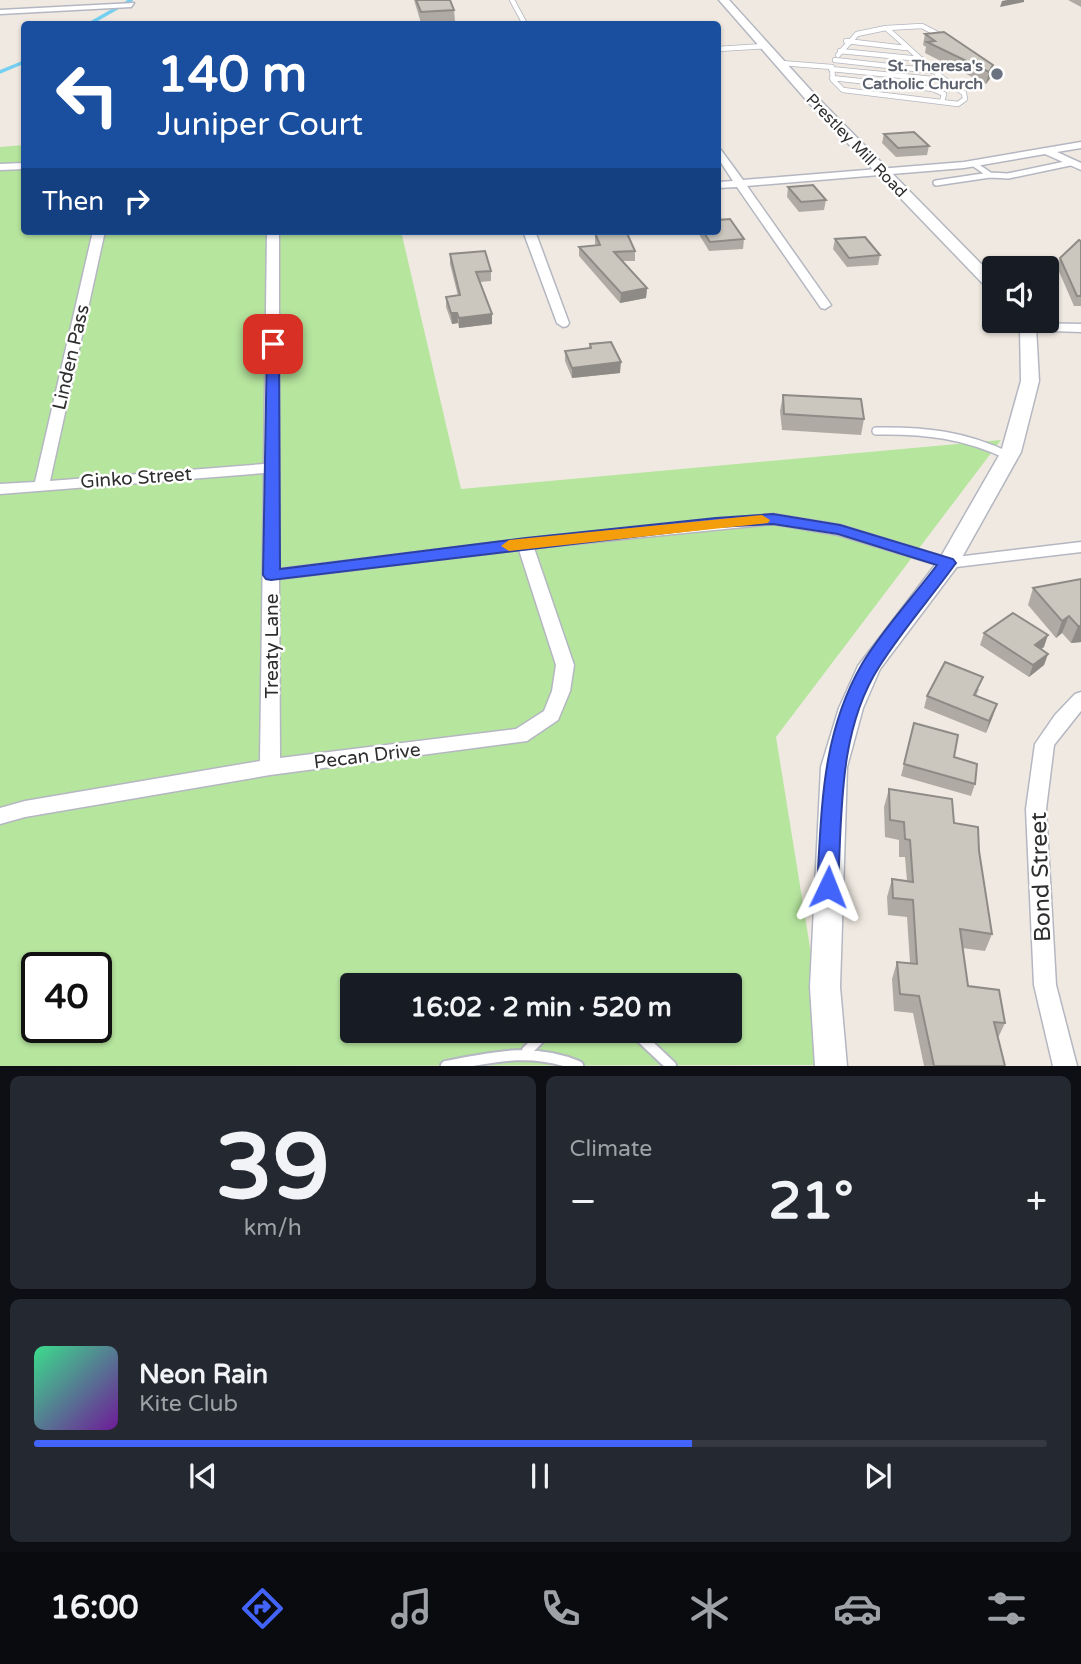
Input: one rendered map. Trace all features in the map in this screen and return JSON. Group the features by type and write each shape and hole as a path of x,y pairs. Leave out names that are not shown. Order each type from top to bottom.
{"street":[{"name":"Prestley Mill Road","path":"724,0 982,274"},
{"path":"0,12 131,5"},
{"path":"721,185 974,164 1081,145"},
{"path":"1047,151 1076,165"},
{"path":"721,156 825,304"},
{"path":"0,167 21,166"},
{"name":"Linden Pass","path":"42,484 98,235"},
{"name":"Treaty Lane","path":"270,767 273,235"},
{"path":"530,235 563,323"},
{"path":"1059,326 1081,328"},
{"path":"831,1066 825,987 834,767 851,708 870,666 948,563 1009,456 1030,381 1026,333"},
{"name":"Ginko Street","path":"0,489 272,468"},
{"path":"271,575 526,544 773,519 840,530 948,563 1081,547"},
{"name":"Pecan Drive","path":"0,816 25,809 270,767 520,736 551,715 561,691 565,665 526,544"},
{"name":"Bond Street","path":"1065,1066 1045,985 1036,809 1045,744 1081,699"}],"lane":[{"path":"512,0 523,21"},
{"path":"886,28 933,71 964,93 965,99 958,104 843,90 835,85 831,68 846,41 856,32 886,28 922,26 955,45"},
{"path":"846,41 909,48"},
{"path":"721,49 766,46"},
{"path":"841,51 923,60"},
{"path":"835,60 933,71"},
{"path":"781,63 945,80"},
{"path":"832,78 933,89 944,94 942,102"},
{"path":"974,164 990,175"},
{"path":"936,183 990,175 1008,176 1076,165"},
{"path":"876,431 919,429 951,432 978,440 1009,456"},
{"path":"527,1051 535,1043"},
{"path":"647,1043 671,1066"},
{"path":"446,1066 527,1051 555,1054 578,1066"}],"green space":[{"path":"21,145 21,235 402,235 461,489 1001,440 776,737 829,1065 0,1066 0,147"}],"building":[{"path":"416,0 450,0 454,10 421,12"},
{"path":"944,32 993,65 989,72 927,42 935,41 925,34"},
{"path":"914,132 929,146 898,148 884,134"},
{"path":"813,185 826,200 801,202 788,187"},
{"path":"730,219 744,239 710,242 706,235 721,235 721,220"},
{"path":"596,235 628,235 635,251 614,252 647,288 621,293 579,247 600,245"},
{"path":"865,237 880,255 849,258 835,239"},
{"path":"1079,240 1081,296 1077,296 1060,258"},
{"path":"485,251 491,271 476,272 492,314 459,318 457,313 451,313 446,297 460,295 450,254"},
{"path":"611,342 621,362 572,368 565,351 591,348 590,344"},
{"path":"783,395 861,399 864,419 784,414"},
{"path":"1081,579 1081,626 1069,616 1062,621 1033,588"},
{"path":"1013,613 1048,635 1035,645 1048,654 1033,665 984,633"},
{"path":"945,662 983,677 974,695 997,704 989,721 927,696"},
{"path":"914,723 958,735 954,757 977,764 975,784 904,764"},
{"path":"889,789 952,799 954,823 978,827 979,851 992,934 960,929 968,986 999,990 1005,1023 994,1022 1005,1066 934,1066 919,996 900,994 897,962 917,964 913,900 893,898 892,879 913,882 910,840 905,839 904,822 890,820"}],"waterway":[{"path":"126,3 131,0"},
{"path":"94,21 117,8"},
{"path":"0,72 21,63"}],"slow traffic":[{"path":"509,546 762,520"}],"place":[{"name":"St. Theresa's Catholic Church","path":"997,74"}],"route":[{"path":"273,344 271,575 526,544 773,519 840,530 948,563 870,666 851,708 834,767 828,887"}]}
